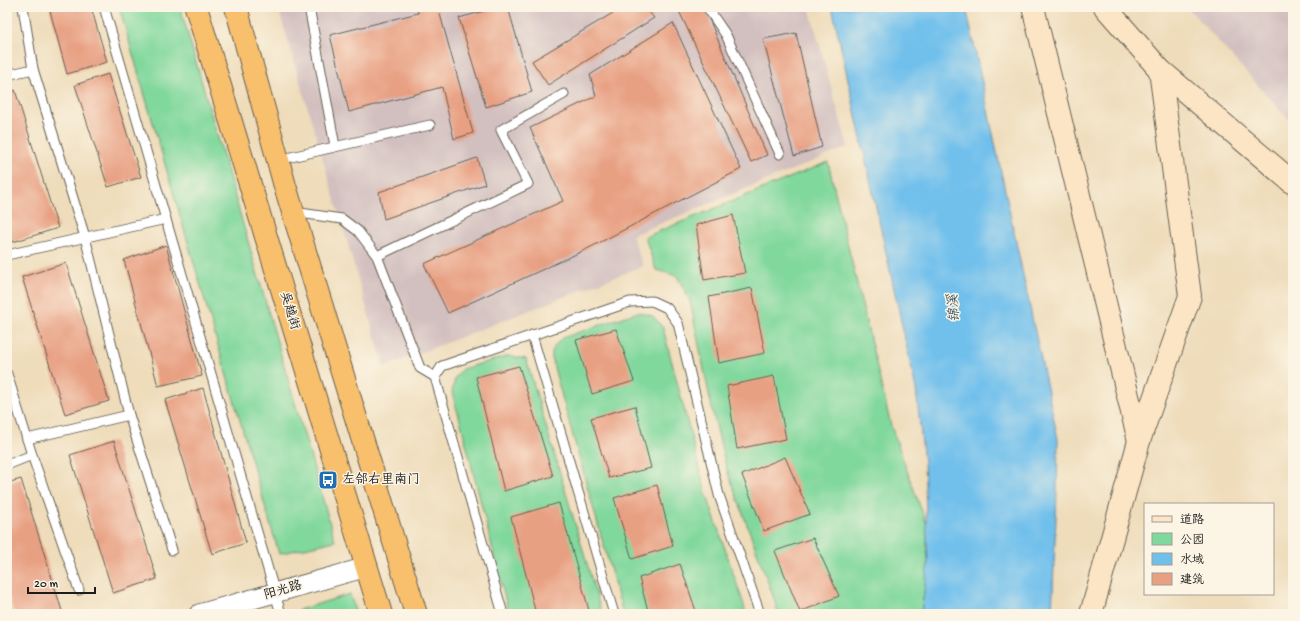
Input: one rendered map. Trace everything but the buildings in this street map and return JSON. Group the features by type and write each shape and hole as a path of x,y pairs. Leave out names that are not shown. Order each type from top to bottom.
{"highway":[{"name":"吴越街","path":"196,7 381,614"},
{"path":"236,7 293,212 416,614"}],"street":[{"path":"1033,7 1139,440"},
{"path":"1105,7 1160,70 1293,183"},
{"path":"1091,614 1139,440 1190,296 1160,70"},
{"name":"阳光路","path":"199,614 367,568"}],"lane":[{"path":"23,7 33,69 85,237 129,415 172,550"},
{"path":"104,7 281,614"},
{"path":"309,7 336,146"},
{"path":"707,7 726,35 780,154"},
{"path":"7,75 33,69"},
{"path":"377,256 528,184 501,130 564,94"},
{"path":"278,160 430,125"},
{"path":"293,212 342,219 358,231 377,256 420,368 435,377 503,614"},
{"path":"7,255 166,219"},
{"path":"435,377 442,366 630,302 652,300 667,308 678,323 720,495 760,614"},
{"path":"532,335 614,614"},
{"path":"7,374 32,455 79,590"},
{"path":"27,439 129,415"},
{"path":"7,465 32,455"}],"shaded area":[{"path":"278,7 809,7 848,147 632,235 643,266 384,367"},
{"path":"1187,7 1293,7 1293,124"}],"green space":[{"path":"119,7 180,7 335,541 279,554"},
{"path":"828,162 891,426 926,523 928,563 921,614 778,614 776,604 727,470 712,409 690,301 677,276 656,270 645,237"},
{"path":"638,312 653,316 663,328 705,490 746,614 623,614 556,375 552,360 552,351 562,338"},
{"path":"508,356 526,359 602,614 509,614 452,393 455,378 462,369"},
{"path":"350,594 356,614 300,614 299,610"}],"water":[{"name":"锦溪","path":"832,7 966,7 1058,439 1052,614 921,614 928,563 924,462 916,389"}],"place":[{"name":"左邻右里南门","path":"328,480"}]}
